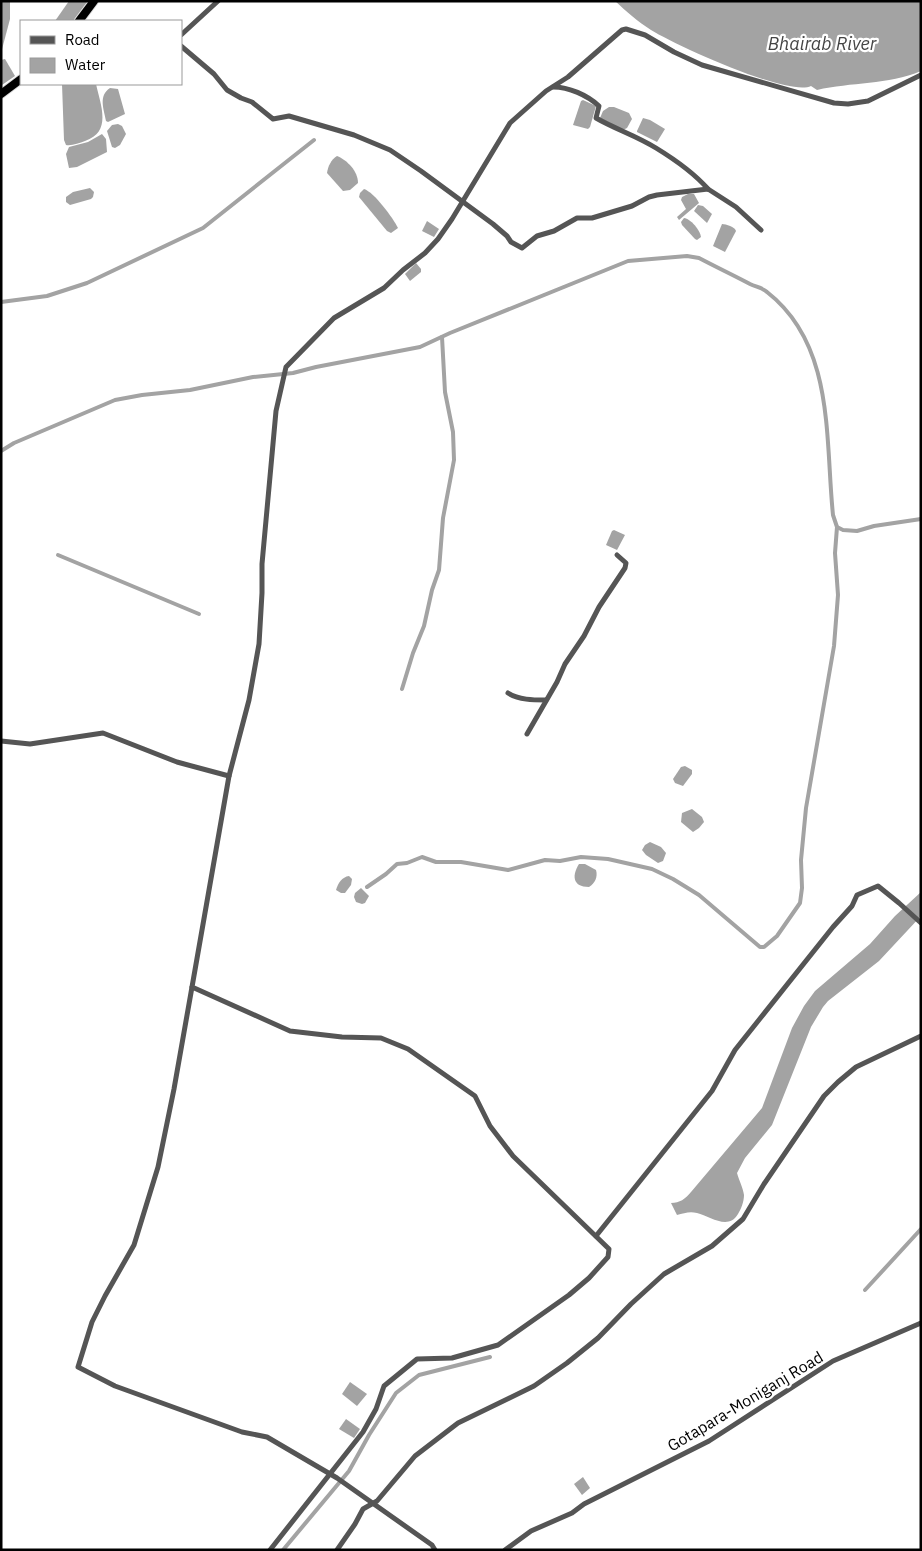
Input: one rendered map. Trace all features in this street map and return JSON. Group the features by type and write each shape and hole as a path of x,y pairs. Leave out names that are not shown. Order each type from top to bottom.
{"highway":[{"path":"80,20 94,1"},
{"path":"1,94 20,80"}],"street":[{"path":"182,34 218,1"},
{"path":"435,1550 432,1545 337,1478 266,1438 242,1432 115,1386 78,1367 92,1322 134,1246 158,1167 229,776 249,700 258,644 262,564 276,411 286,367 334,318 384,288 438,240 510,123 528,105 568,77 624,29 645,35 702,64 834,103 848,104 868,101 921,75"},
{"path":"182,47 214,74 227,90 240,98 252,102 267,115 276,119 289,116 382,146 422,170 502,231 510,242 522,248 537,236 561,227 577,218 592,218 632,206 657,195 708,189"},
{"path":"552,87 571,90 594,102 599,106 596,118 619,131 655,147 698,179 708,189 736,207 761,230"},
{"path":"527,734 565,664 625,568 626,563 624,560 617,556"},
{"path":"508,693 514,697 524,699 546,700"},
{"path":"1,741 30,744 103,733 177,762 229,776"},
{"path":"596,1236 712,1091 736,1050 832,927 852,906 858,895 878,886 899,902 921,923"},
{"path":"192,986 290,1031 342,1037 381,1038 408,1049 475,1096 490,1126 513,1156 609,1249 608,1257 589,1278 569,1295 498,1345 452,1358 417,1359 384,1386 376,1408 363,1432 270,1550"},
{"path":"337,1550 363,1509 377,1501 415,1456 470,1416 534,1386 567,1363 598,1338 664,1274 712,1246 743,1219 764,1184 824,1096 856,1068 921,1036"},
{"name":"Gotapara-Moniganj Road","path":"505,1550 531,1531 572,1513 584,1504 709,1441 833,1361 921,1323"}],"water":[{"path":"1,1 10,1 10,19 1,53"},
{"path":"69,1 88,1 74,20 56,20"},
{"name":"Bhairab River","path":"615,1 921,1 921,71 896,79 817,90 811,86 799,87 780,84 731,68 683,47 641,24"},
{"path":"5,59 15,76 2,85 1,60"},
{"path":"62,85 96,85 102,109 102,125 99,131 93,137 73,145 66,145 64,140"},
{"path":"110,88 118,89 125,114 108,122 106,121 103,99 106,91"},
{"path":"583,100 596,106 588,129 573,125"},
{"path":"609,107 629,113 632,119 627,128 623,130 600,118 603,111"},
{"path":"643,118 665,129 657,142 637,132"},
{"path":"118,124 122,126 126,134 120,145 115,148 112,147 107,131 112,125"},
{"path":"102,134 106,139 107,152 77,167 69,168 66,154 69,147 88,142"},
{"path":"337,156 348,163 358,179 358,183 350,190 343,191 327,173 330,163"},
{"path":"90,188 94,192 91,199 70,205 66,202 66,197 73,192"},
{"path":"364,189 378,200 398,228 391,233 387,231 359,197"},
{"path":"694,194 699,203 679,220 677,217 686,209 681,200 682,197"},
{"path":"698,205 703,206 712,214 707,223 694,211"},
{"path":"684,218 695,225 699,231 701,237 697,240 682,225 681,222"},
{"path":"427,221 439,229 434,237 422,231"},
{"path":"722,224 732,227 736,231 725,252 713,246"},
{"path":"416,263 421,272 410,281 405,274"},
{"path":"614,530 625,535 617,550 606,545"},
{"path":"685,766 692,770 692,774 683,786 675,783 673,779 681,767"},
{"path":"692,809 702,817 704,822 693,832 681,822 682,813"},
{"path":"650,842 661,847 666,853 663,861 658,863 642,850"},
{"path":"579,864 585,864 596,870 596,880 589,887 579,885 575,880 575,872"},
{"path":"349,876 352,879 351,885 345,893 336,890 341,881"},
{"path":"361,888 369,896 365,903 362,904 356,902 354,897 355,893"},
{"path":"921,892 921,916 879,961 828,1001 811,1027 772,1125 745,1158 737,1173 744,1195 738,1214 734,1219 724,1222 694,1212 677,1215 671,1203 684,1199 689,1194 762,1108 792,1028 815,991 870,944 895,916"},
{"path":"350,1382 367,1394 357,1406 342,1394"},
{"path":"346,1419 360,1429 354,1438 339,1429"},
{"path":"583,1477 590,1488 582,1495 574,1484"}],"waterway":[{"path":"1,302 47,296 87,283 203,228 314,140"},
{"path":"1,451 14,443 115,400 190,390 253,377 293,373 420,347 628,261 687,256 699,258 765,291 789,314 805,338 816,366 822,394 827,425 833,515 837,527 843,530 857,531 874,526 921,519"},
{"path":"402,689 424,626 432,590 439,570 443,518 454,460 453,432 445,392 442,337"},
{"path":"367,887 397,864 407,863 422,857 436,862 461,862 508,870 545,860 560,861 581,857 608,859 652,869 673,879 699,895 760,947 764,947 777,936 800,903 802,888 801,860 806,808 834,646 838,595 835,553 837,527"},
{"path":"58,555 199,614"},
{"path":"865,1290 921,1229"},
{"path":"283,1550 349,1471 396,1393 419,1375 490,1357"}]}
